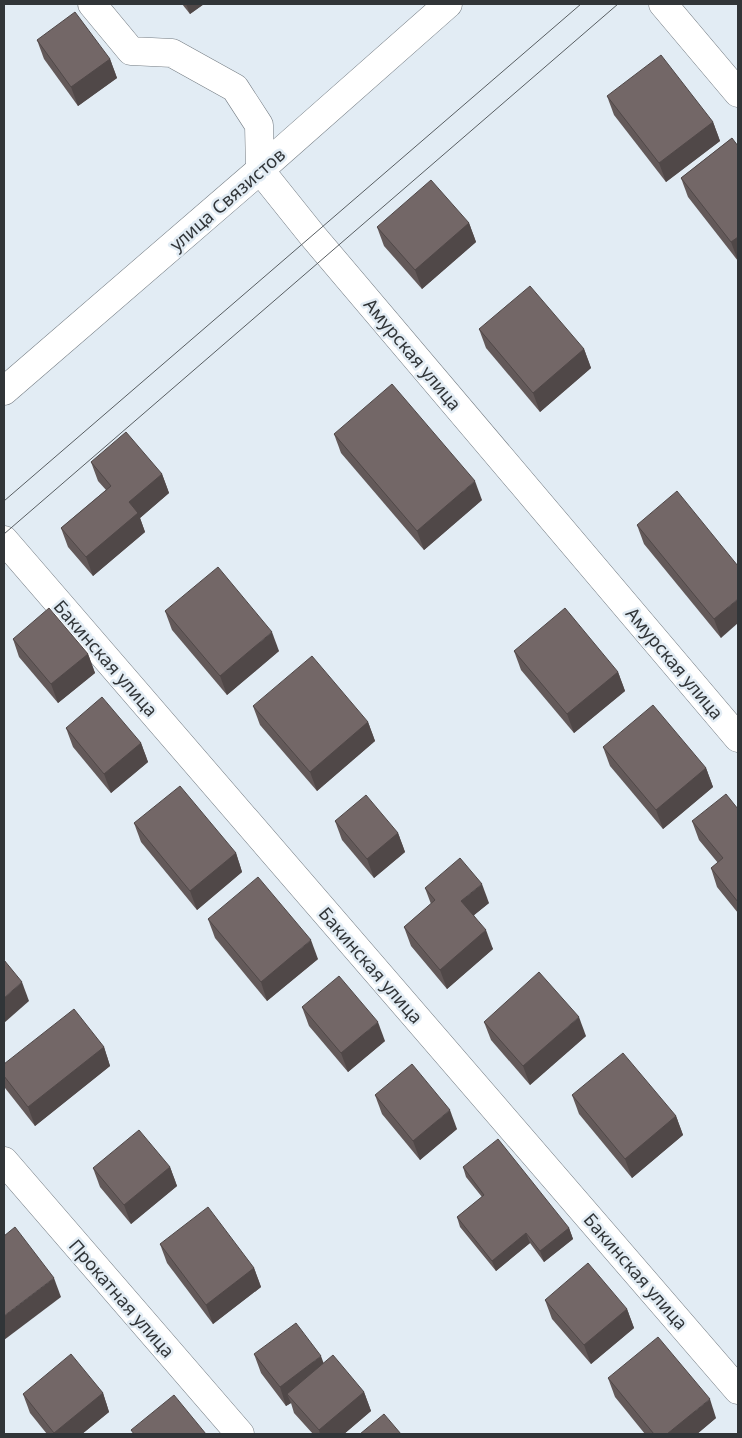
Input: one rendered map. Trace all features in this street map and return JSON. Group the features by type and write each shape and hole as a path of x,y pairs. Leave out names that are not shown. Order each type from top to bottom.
{"street":[{"path":"92,4 131,51 172,52 236,88 259,125 260,170"},
{"name":"улица Связистов","path":"4,392 448,4"},
{"path":"663,4 738,93"},
{"name":"Амурская улица","path":"260,170 312,235 738,738"},
{"name":"Бакинская улица","path":"4,540 738,1390"},
{"name":"Прокатная улица","path":"4,1161 240,1434"}],"building":[{"path":"75,12 110,59 71,87 37,40"},
{"path":"661,55 713,122 659,163 607,96"},
{"path":"732,138 738,146 738,237 731,242 681,178"},
{"path":"431,180 469,223 415,270 377,227"},
{"path":"530,286 584,349 533,393 479,329"},
{"path":"392,384 475,481 417,531 334,434"},
{"path":"126,432 162,474 129,502 138,513 86,557 61,528 111,486 91,462"},
{"path":"677,491 738,566 738,599 714,619 637,525"},
{"path":"218,567 272,632 220,676 165,611"},
{"path":"49,608 88,654 51,684 13,639"},
{"path":"565,608 618,672 567,714 514,651"},
{"path":"312,656 368,722 310,772 253,706"},
{"path":"102,697 141,743 104,774 66,728"},
{"path":"653,705 706,768 656,810 603,747"},
{"path":"180,786 236,853 190,891 134,823"},
{"path":"726,794 738,809 738,902 711,868 723,858 692,821"},
{"path":"366,795 398,833 367,859 335,821"},
{"path":"460,858 482,884 461,901 486,930 440,970 404,927 435,900 425,888"},
{"path":"258,877 311,940 261,982 208,919"},
{"path":"4,960 22,982 4,998"},
{"path":"539,972 579,1017 523,1066 484,1022"},
{"path":"339,976 378,1022 341,1053 302,1007"},
{"path":"74,1009 104,1047 28,1107 4,1076 4,1064"},
{"path":"623,1053 676,1116 625,1159 572,1095"},
{"path":"412,1064 450,1110 413,1141 375,1095"},
{"path":"139,1130 170,1167 124,1205 93,1168"},
{"path":"498,1139 569,1228 540,1251 526,1233 492,1261 457,1217 484,1195 463,1167"},
{"path":"208,1207 254,1268 206,1305 160,1244"},
{"path":"15,1227 54,1278 4,1316 4,1236"},
{"path":"588,1263 627,1309 584,1345 545,1300"},
{"path":"296,1323 321,1356 280,1387 254,1354"},
{"path":"658,1337 710,1399 667,1434 654,1434 608,1378"},
{"path":"71,1354 103,1393 54,1433 23,1394"},
{"path":"333,1355 364,1392 319,1430 287,1394"},
{"path":"174,1395 206,1434 134,1434 131,1430"},
{"path":"384,1414 401,1434 360,1434"}],"tram line":[{"path":"4,501 581,4"},
{"path":"4,534 618,4"}]}
